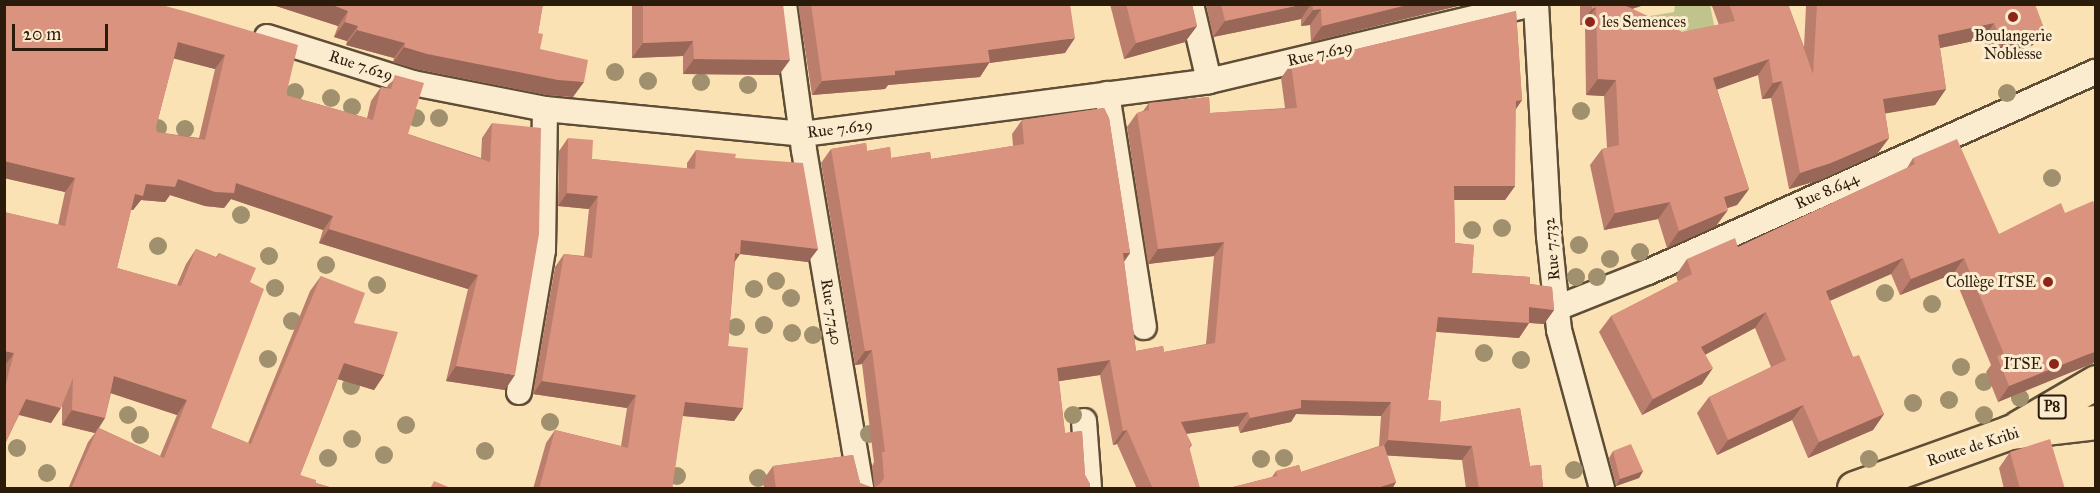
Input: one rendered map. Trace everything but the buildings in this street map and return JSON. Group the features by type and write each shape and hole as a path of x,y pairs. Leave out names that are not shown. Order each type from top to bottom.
{"main road":[{"name":"P8","path":"2010,432 2096,382"},
{"name":"Route de Kribi","path":"1854,489 2010,432 2096,422"}],"street":[{"name":"Rue 7.740","path":"784,4 802,134 861,489"},
{"path":"1191,4 1209,81"},
{"name":"Rue 7.629","path":"241,30 413,83 545,109 802,134 1209,81 1534,4"},
{"name":"Rue 7.732","path":"1534,4 1549,236 1557,308 1566,363 1602,489"},
{"name":"Rue 8.644","path":"1557,308 1659,267 2096,72"},
{"path":"1107,94 1144,327"},
{"path":"519,392 543,250 545,109"},
{"path":"1084,421 1089,489"}],"green space":[{"path":"1675,5 1710,5 1724,74 1698,31 1640,29 1644,17 1674,12"}],"place":[{"name":"Boulangerie Noblesse","path":"2013,17"},
{"name":"les Semences","path":"1590,22"},
{"name":"Collège ITSE","path":"2048,282"},
{"name":"ITSE","path":"2054,364"}]}
